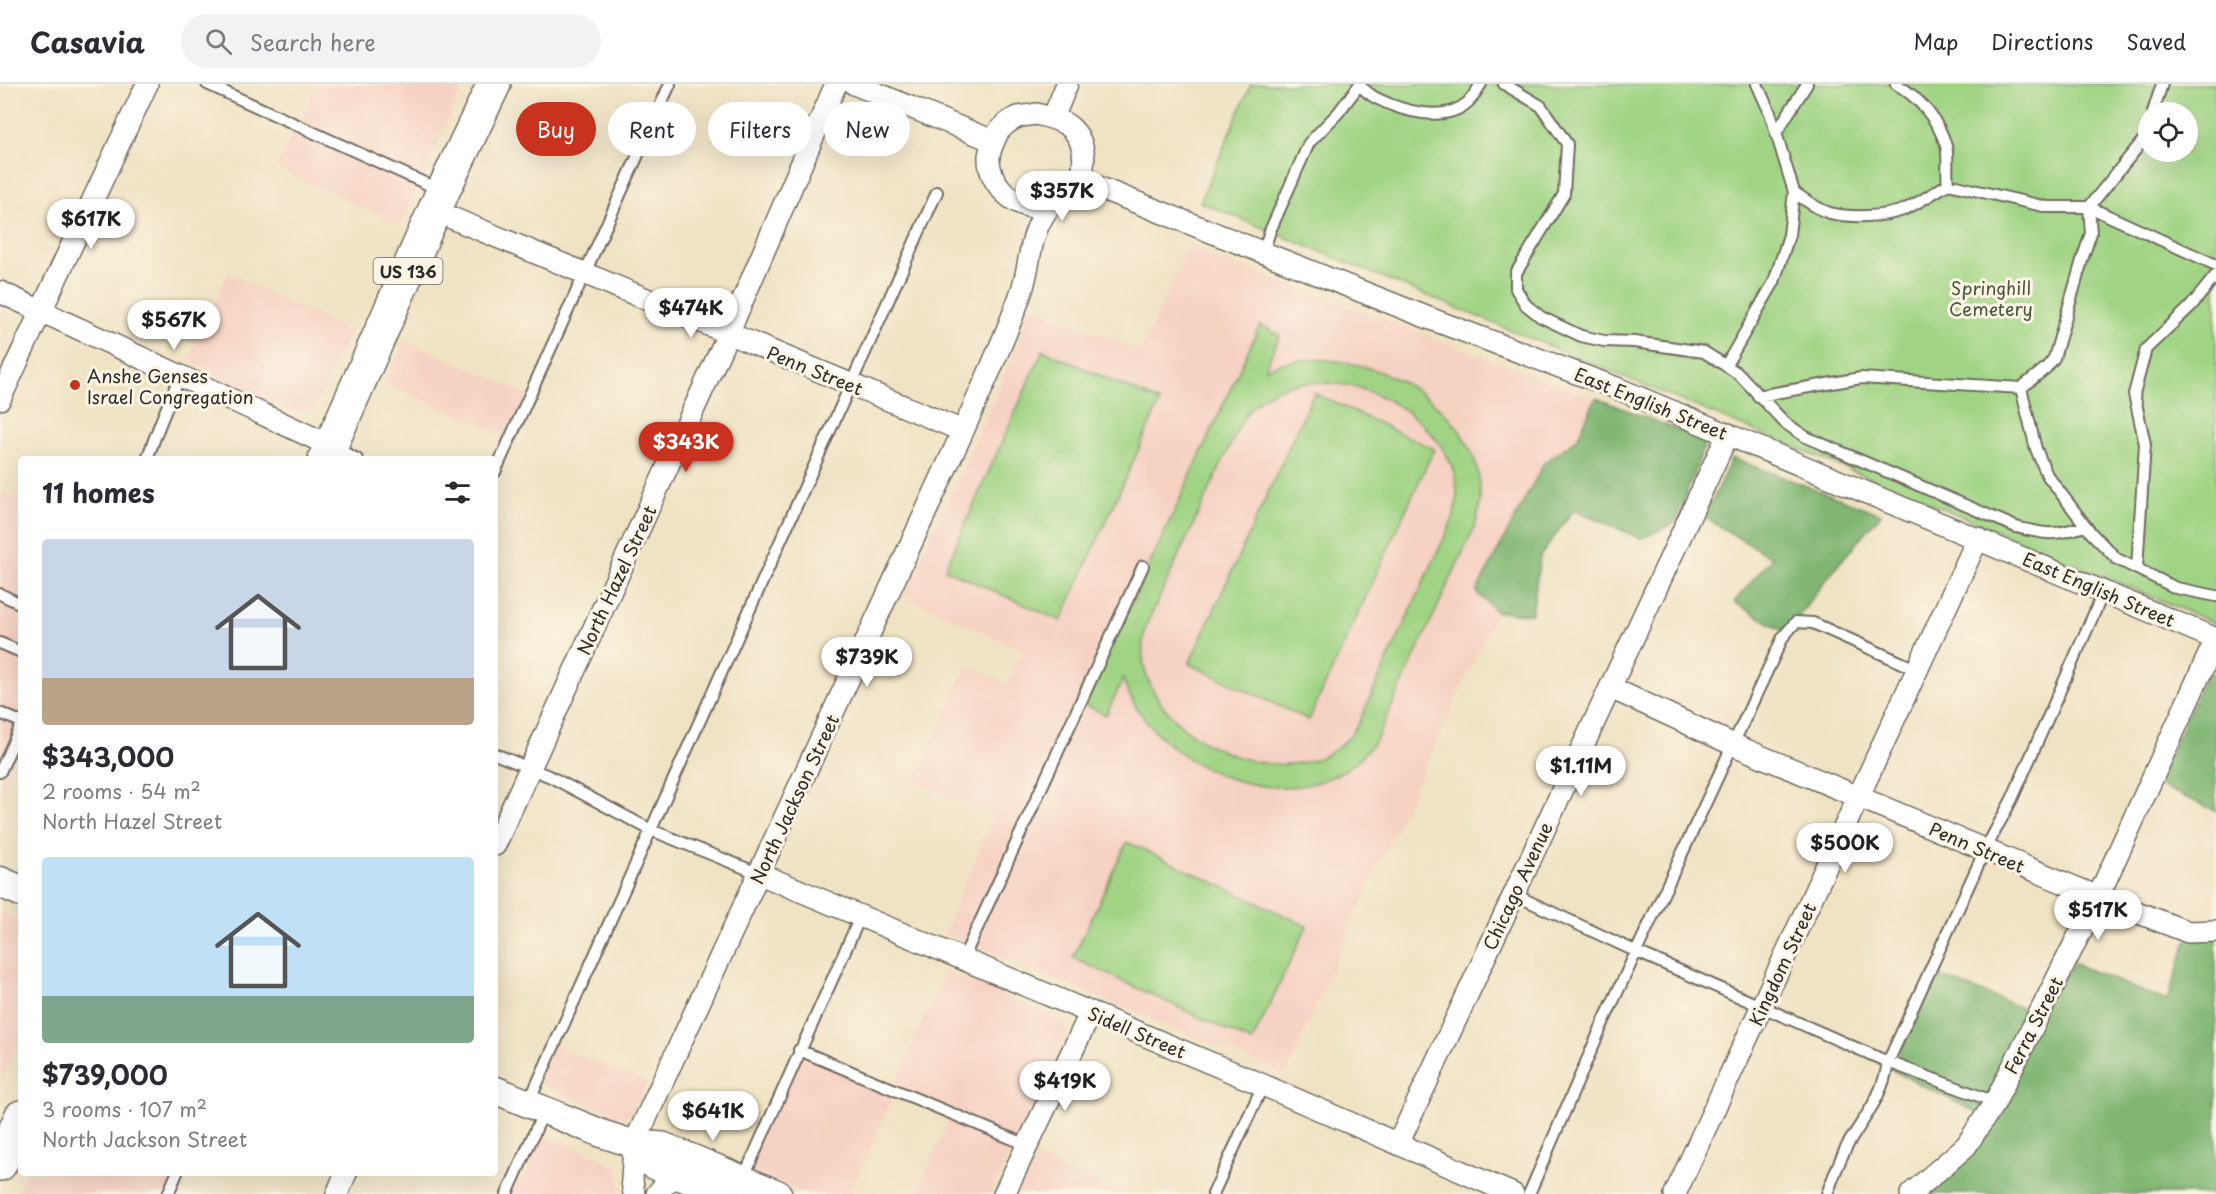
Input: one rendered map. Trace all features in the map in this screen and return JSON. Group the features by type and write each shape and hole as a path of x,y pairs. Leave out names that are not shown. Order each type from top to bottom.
{"main road":[{"name":"US 136","path":"337,455 439,201 494,84"},
{"path":"0,882 18,890"},
{"path":"0,1164 17,1118"}],"street":[{"path":"0,399 147,84"},
{"name":"North Hazel Street","path":"498,838 728,334 836,84"},
{"path":"854,84 993,141"},
{"path":"1053,118 1067,84"},
{"path":"1036,114 1053,118 1070,127 1080,140 1084,156 1080,180 1072,193 1048,207 1021,204 996,183 989,156 993,141 1000,128 1016,118 1036,114"},
{"name":"East English Street","path":"1080,180 1431,319 1614,387 2216,639"},
{"name":"Penn Street","path":"439,201 585,274 963,431"},
{"name":"North Jackson Street","path":"634,1194 632,1180 634,1144 963,431 1023,288 1032,238 1038,221 1048,207"},
{"path":"0,292 180,376 337,455"},
{"name":"Chicago Avenue","path":"1398,1144 1728,434"},
{"name":"Kingdom Street","path":"1675,1194 1978,538"},
{"name":"Ferra Street","path":"1911,1194 1966,1146 1995,1102 2098,897 2216,639"},
{"name":"Penn Street","path":"1611,688 1734,745 2098,897 2188,932 2216,931"},
{"name":"Sidell Street","path":"760,874 1263,1085 1513,1194"},
{"path":"1004,1194 1091,1012"},
{"path":"498,1091 603,1134 634,1144 663,1146 733,1187"},
{"path":"634,1144 653,1165 679,1176 778,1194"},
{"path":"337,1194 345,1176"},
{"path":"657,1194 666,1183 679,1176"}],"lane":[{"path":"207,84 439,201"},
{"path":"498,465 670,84"},
{"path":"1263,252 1309,143 1338,113 1359,85 1376,99 1400,108 1431,113 1450,112 1467,103 1481,84"},
{"path":"1504,84 1541,105 1567,144 1564,194 1516,273 1516,289 1526,305 1541,317 1581,336 1604,341 1634,342 1704,352 1739,374 1785,423 1820,444 2016,527 2042,534 2058,534 2085,526"},
{"path":"1726,365 1774,282 1789,235 1794,192 1776,133 1757,84"},
{"path":"1776,133 1807,84"},
{"path":"1896,84 1905,89 1935,120 1946,146 1948,184"},
{"path":"2156,102 2162,84"},
{"path":"1758,396 1861,378 2021,388 2054,358 2091,233 2089,207 2138,147"},
{"path":"1794,192 1829,213 1847,215 1873,215 1902,210 1948,184 2047,207 2089,207 2216,265"},
{"path":"507,1194 536,1107 651,830 937,192"},
{"path":"2137,568 2145,444 2134,394 2146,349 2191,306 2216,275"},
{"path":"148,456 180,376"},
{"path":"2021,388 2036,449 2047,475 2085,526 2117,559 2176,588 2216,596"},
{"path":"963,959 1143,566"},
{"path":"1827,1194 1846,1148 1874,1105 1885,1082 1888,1062 1985,850 2012,799 2104,591"},
{"path":"0,594 18,603"},
{"path":"1529,1194 1603,1023 1783,637 1796,622 1813,622 1918,670"},
{"path":"0,643 18,651"},
{"path":"0,712 18,722"},
{"path":"0,772 18,731"},
{"path":"498,755 551,777 651,830 760,874"},
{"path":"1514,894 1637,952 1888,1062 1995,1102"},
{"path":"733,1187 861,915"},
{"path":"799,1050 1027,1145"},
{"path":"1213,1194 1263,1085"},
{"path":"168,1194 176,1176"}],"shaded area":[{"path":"317,84 465,84 400,226 277,168"},
{"path":"1188,247 1596,398 1348,932 1286,1075 943,933 994,816 916,782 967,665 1007,683 1022,650 904,596 1000,386 1031,306 1141,351"},
{"path":"228,273 350,331 318,401 310,412 295,413 187,361"},
{"path":"404,340 530,395 511,438 384,383"},
{"path":"0,491 18,500 18,756 0,795"},
{"path":"0,911 18,919 18,1045 0,1084"},
{"path":"945,971 1067,1022 1067,1037 990,1194 916,1194 951,1114 896,1091 850,1194 807,1194 747,1169 799,1050 893,1089"},
{"path":"553,1045 647,1082 631,1114 622,1118 537,1082"},
{"path":"535,1131 619,1166 619,1194 507,1194"},
{"path":"1035,1156 1123,1194 1018,1194"},
{"path":"25,1176 170,1176 175,1178 168,1194 17,1194"}],"green space":[{"name":"Springhill Cemetery","path":"1251,84 2216,84 2216,624 1983,525 1200,202"},
{"path":"1260,325 1280,335 1265,369 1302,360 1342,362 1382,372 1418,391 1448,417 1470,449 1480,486 1475,526 1378,736 1350,766 1316,782 1278,787 1239,781 1201,766 1167,743 1141,713 1123,679 1106,715 1085,705","holes":["1293,384 1340,384 1362,389 1402,408 1420,422 1436,438 1448,457 1455,477 1457,499 1452,521 1359,722 1333,750 1299,763 1260,762 1220,750 1185,728 1158,698 1144,663 1147,624 1247,412 1275,390"]},
{"path":"1043,350 1160,402 1061,621 945,569"},
{"path":"1314,393 1434,449 1309,720 1189,664"},
{"path":"1596,398 1706,441 1675,523 1641,539 1574,509 1540,557 1532,614 1497,612 1476,592 1544,463 1577,439"},
{"path":"1732,458 1881,514 1832,572 1786,633 1734,602 1772,558 1704,517"},
{"path":"2216,672 2216,811 2156,784 2206,675"},
{"path":"1127,842 1307,926 1252,1042 1073,958"},
{"path":"2216,935 2216,1194 1921,1194 1991,1120 1892,1070 1935,974 2034,1013 2074,964 2167,1001 2187,941"}],"place":[{"name":"Anshe Genses Israel Congregation","path":"75,385"}]}
